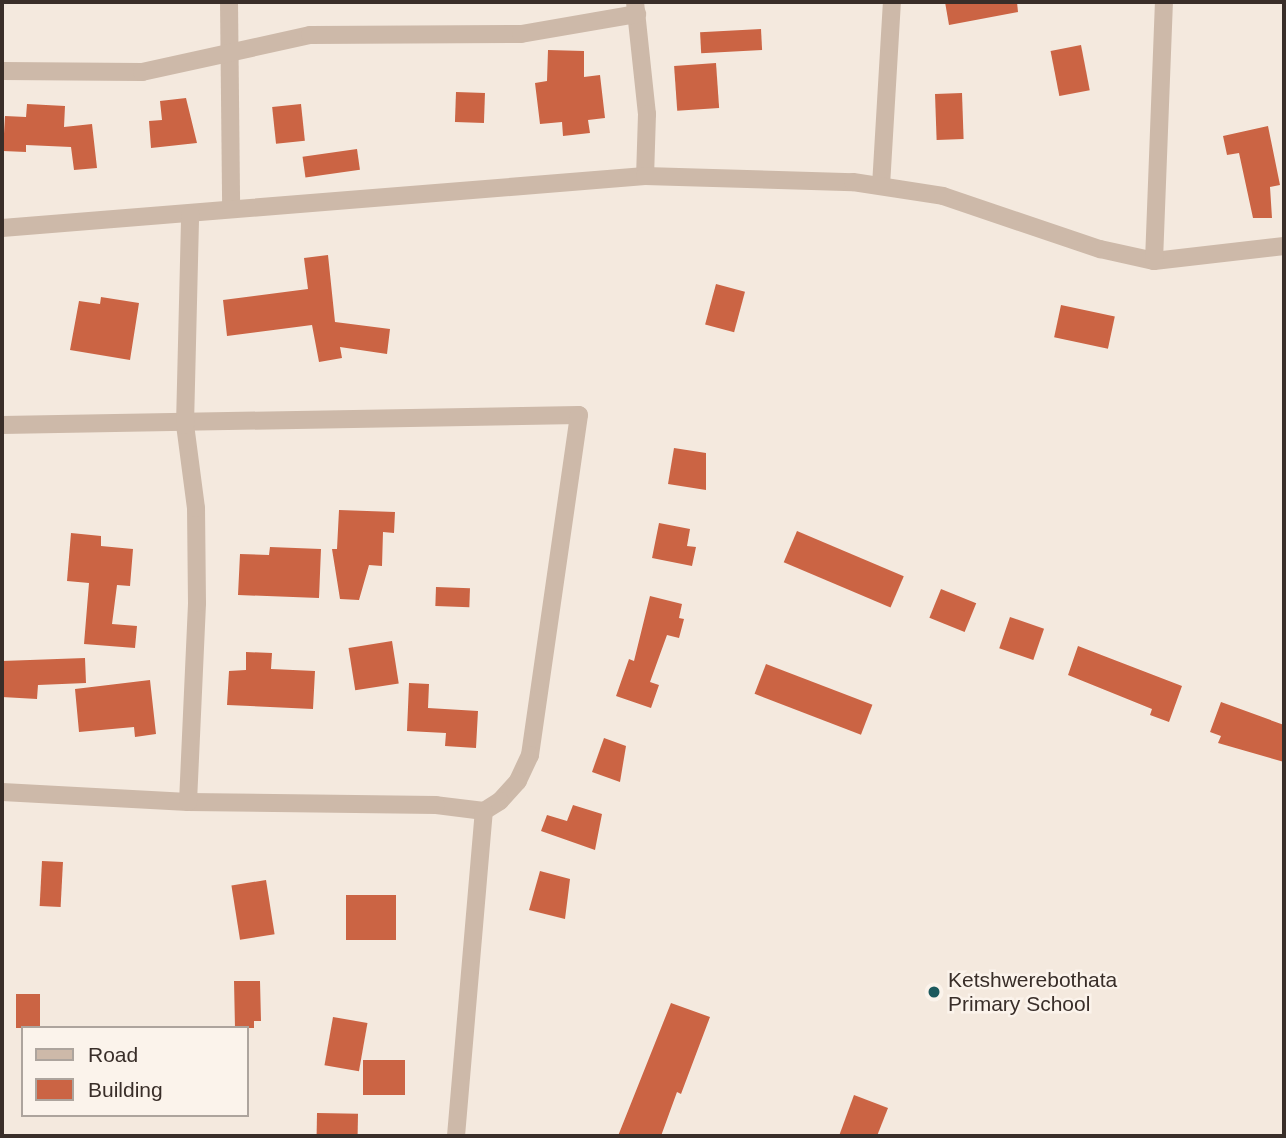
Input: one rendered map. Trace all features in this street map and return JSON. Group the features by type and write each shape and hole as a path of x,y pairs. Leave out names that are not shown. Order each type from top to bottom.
{"street":[{"path":"229,2 231,207"},
{"path":"881,187 892,2"},
{"path":"1154,261 1164,2"},
{"path":"2,71 142,72 230,48 310,35 521,34 636,8 647,114 645,176"},
{"path":"2,228 190,214 231,207 645,176 881,187 943,195 1100,249 1154,261 1284,246"},
{"path":"188,802 197,603 196,508 185,425 190,214"},
{"path":"2,425 185,425 579,415 530,755 518,781 484,811 456,1136"},
{"path":"2,792 188,802 266,799 484,811"}],"building":[{"path":"945,2 1017,2 1018,12 949,25"},
{"path":"761,29 762,50 701,53 700,32"},
{"path":"1081,45 1090,90 1059,96 1051,51"},
{"path":"548,50 584,51 584,77 600,75 605,118 588,120 590,133 563,136 562,122 540,124 535,83 547,81"},
{"path":"716,63 719,108 677,111 674,66"},
{"path":"456,92 485,93 484,123 455,122"},
{"path":"962,93 964,139 937,140 935,94"},
{"path":"186,98 197,143 151,148 149,121 162,120 160,101"},
{"path":"27,104 65,106 64,127 92,124 97,168 74,170 71,147 26,145 26,152 3,151 5,116 26,117"},
{"path":"301,104 305,141 276,144 272,107"},
{"path":"1268,126 1280,185 1270,187 1272,218 1253,218 1239,153 1227,155 1223,136"},
{"path":"357,149 360,170 305,177 303,157"},
{"path":"328,255 335,322 390,329 387,354 340,347 342,358 319,362 312,325 227,336 223,300 308,289 304,258"},
{"path":"716,284 745,292 734,332 705,325"},
{"path":"101,297 139,303 130,360 70,350 79,301 100,304"},
{"path":"1061,305 1115,316 1108,349 1054,337"},
{"path":"674,448 706,453 706,490 668,484"},
{"path":"339,510 395,512 394,533 383,532 382,566 369,565 359,600 340,599 332,549 337,549"},
{"path":"659,523 690,529 687,546 696,547 692,566 652,558"},
{"path":"797,531 904,576 890,608 784,562"},
{"path":"71,533 101,536 101,546 133,549 130,586 117,585 112,624 137,626 135,648 84,644 89,583 67,581"},
{"path":"270,547 321,549 319,598 238,595 240,554 269,555"},
{"path":"436,587 470,588 469,607 435,606"},
{"path":"941,589 976,603 965,632 929,618"},
{"path":"650,596 682,604 679,618 684,619 679,638 667,635 650,682 659,685 651,708 616,696 629,659 634,661"},
{"path":"1010,617 1044,629 1033,660 999,648"},
{"path":"392,641 399,683 355,690 349,648"},
{"path":"1078,646 1182,686 1169,722 1150,715 1152,709 1068,675"},
{"path":"246,652 272,653 271,669 315,671 313,709 227,705 229,671 246,670"},
{"path":"85,658 86,683 38,685 37,699 2,697 2,661"},
{"path":"766,664 872,705 861,735 755,694"},
{"path":"150,680 156,734 135,737 134,727 79,732 75,689"},
{"path":"409,683 429,684 428,708 478,711 476,748 445,746 446,733 407,731"},
{"path":"1221,702 1284,725 1284,762 1218,743 1221,736 1210,732"},
{"path":"604,738 626,746 620,782 592,772"},
{"path":"573,805 602,814 595,850 541,831 547,815 567,821"},
{"path":"42,861 63,862 61,907 40,906"},
{"path":"540,871 570,879 565,919 529,910"},
{"path":"266,880 275,934 240,940 231,885"},
{"path":"346,895 396,895 396,940 346,940"},
{"path":"234,981 260,981 261,1021 254,1021 254,1028 235,1026"},
{"path":"16,994 40,994 40,1026 16,1028"},
{"path":"671,1003 710,1017 681,1094 677,1092 661,1136 618,1136"},
{"path":"333,1017 367,1023 359,1071 324,1065"},
{"path":"363,1060 405,1060 405,1095 363,1095"},
{"path":"854,1095 888,1108 877,1136 839,1136"},
{"path":"317,1113 358,1114 358,1136 317,1136"}],"place":[{"name":"Ketshwerebothata Primary School","path":"934,992"}]}
